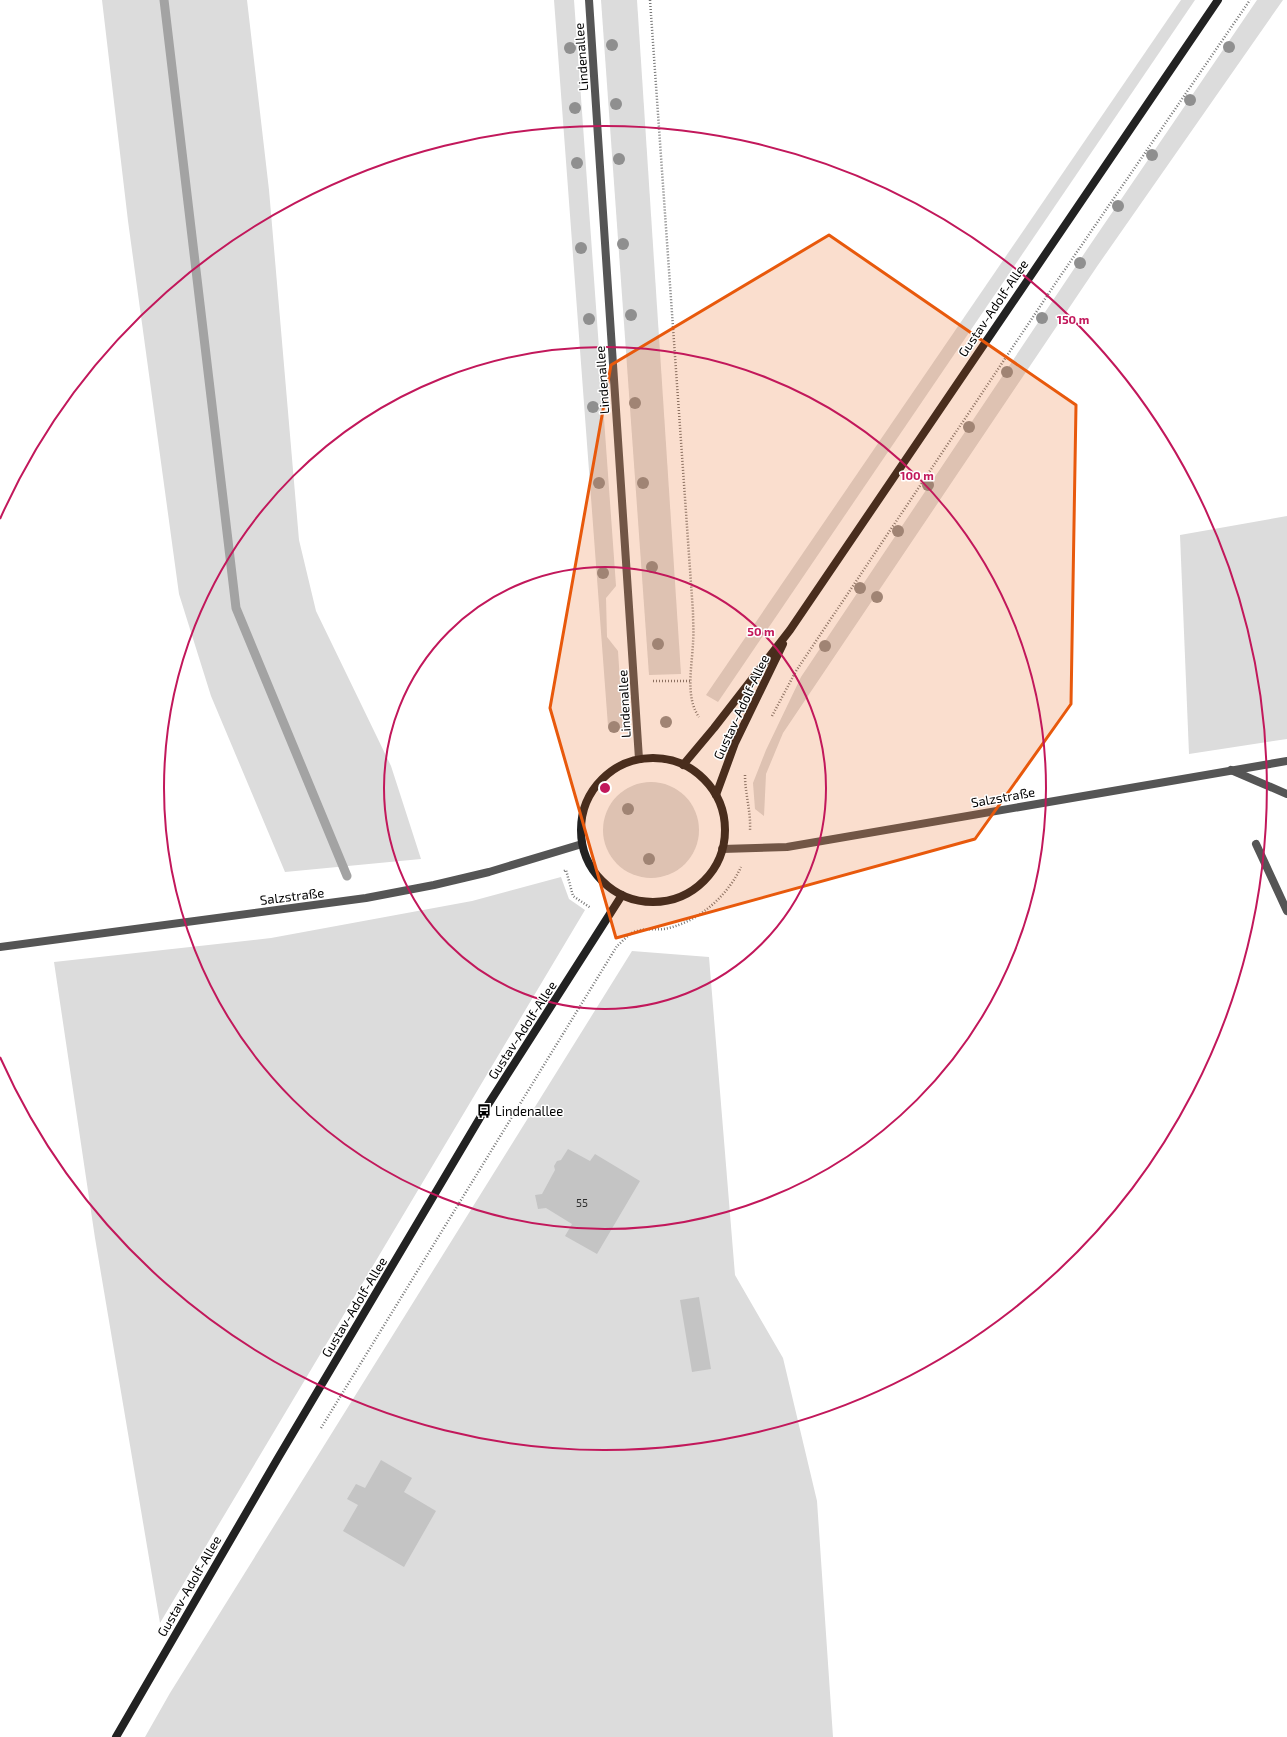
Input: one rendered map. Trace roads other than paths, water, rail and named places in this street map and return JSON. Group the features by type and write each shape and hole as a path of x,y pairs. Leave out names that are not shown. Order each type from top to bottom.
{"street":[{"name":"Lindenallee","path":"589,0 639,760"},
{"name":"Gustav-Adolf-Allee","path":"683,765 714,728 790,630 1218,0"},
{"name":"Gustav-Adolf-Allee","path":"716,795 735,743 790,630"},
{"path":"662,759 683,765 702,777 716,795 724,816 724,839 718,860 706,879 688,893 666,901 644,902 622,896 603,883 590,865 582,844 581,822 587,800 600,781 618,767 639,760 662,759"},
{"name":"Salzstraße","path":"722,850 787,847 1287,761"},
{"path":"1231,770 1287,794"},
{"name":"Salzstraße","path":"0,947 366,898 489,872 582,844"},
{"path":"1256,844 1287,912"},
{"name":"Gustav-Adolf-Allee","path":"116,1737 278,1458 480,1117 622,896"}],"waterway":[{"path":"164,0 236,608 347,876"}],"place":[{"name":"Lindenallee","path":"484,1111"}]}
